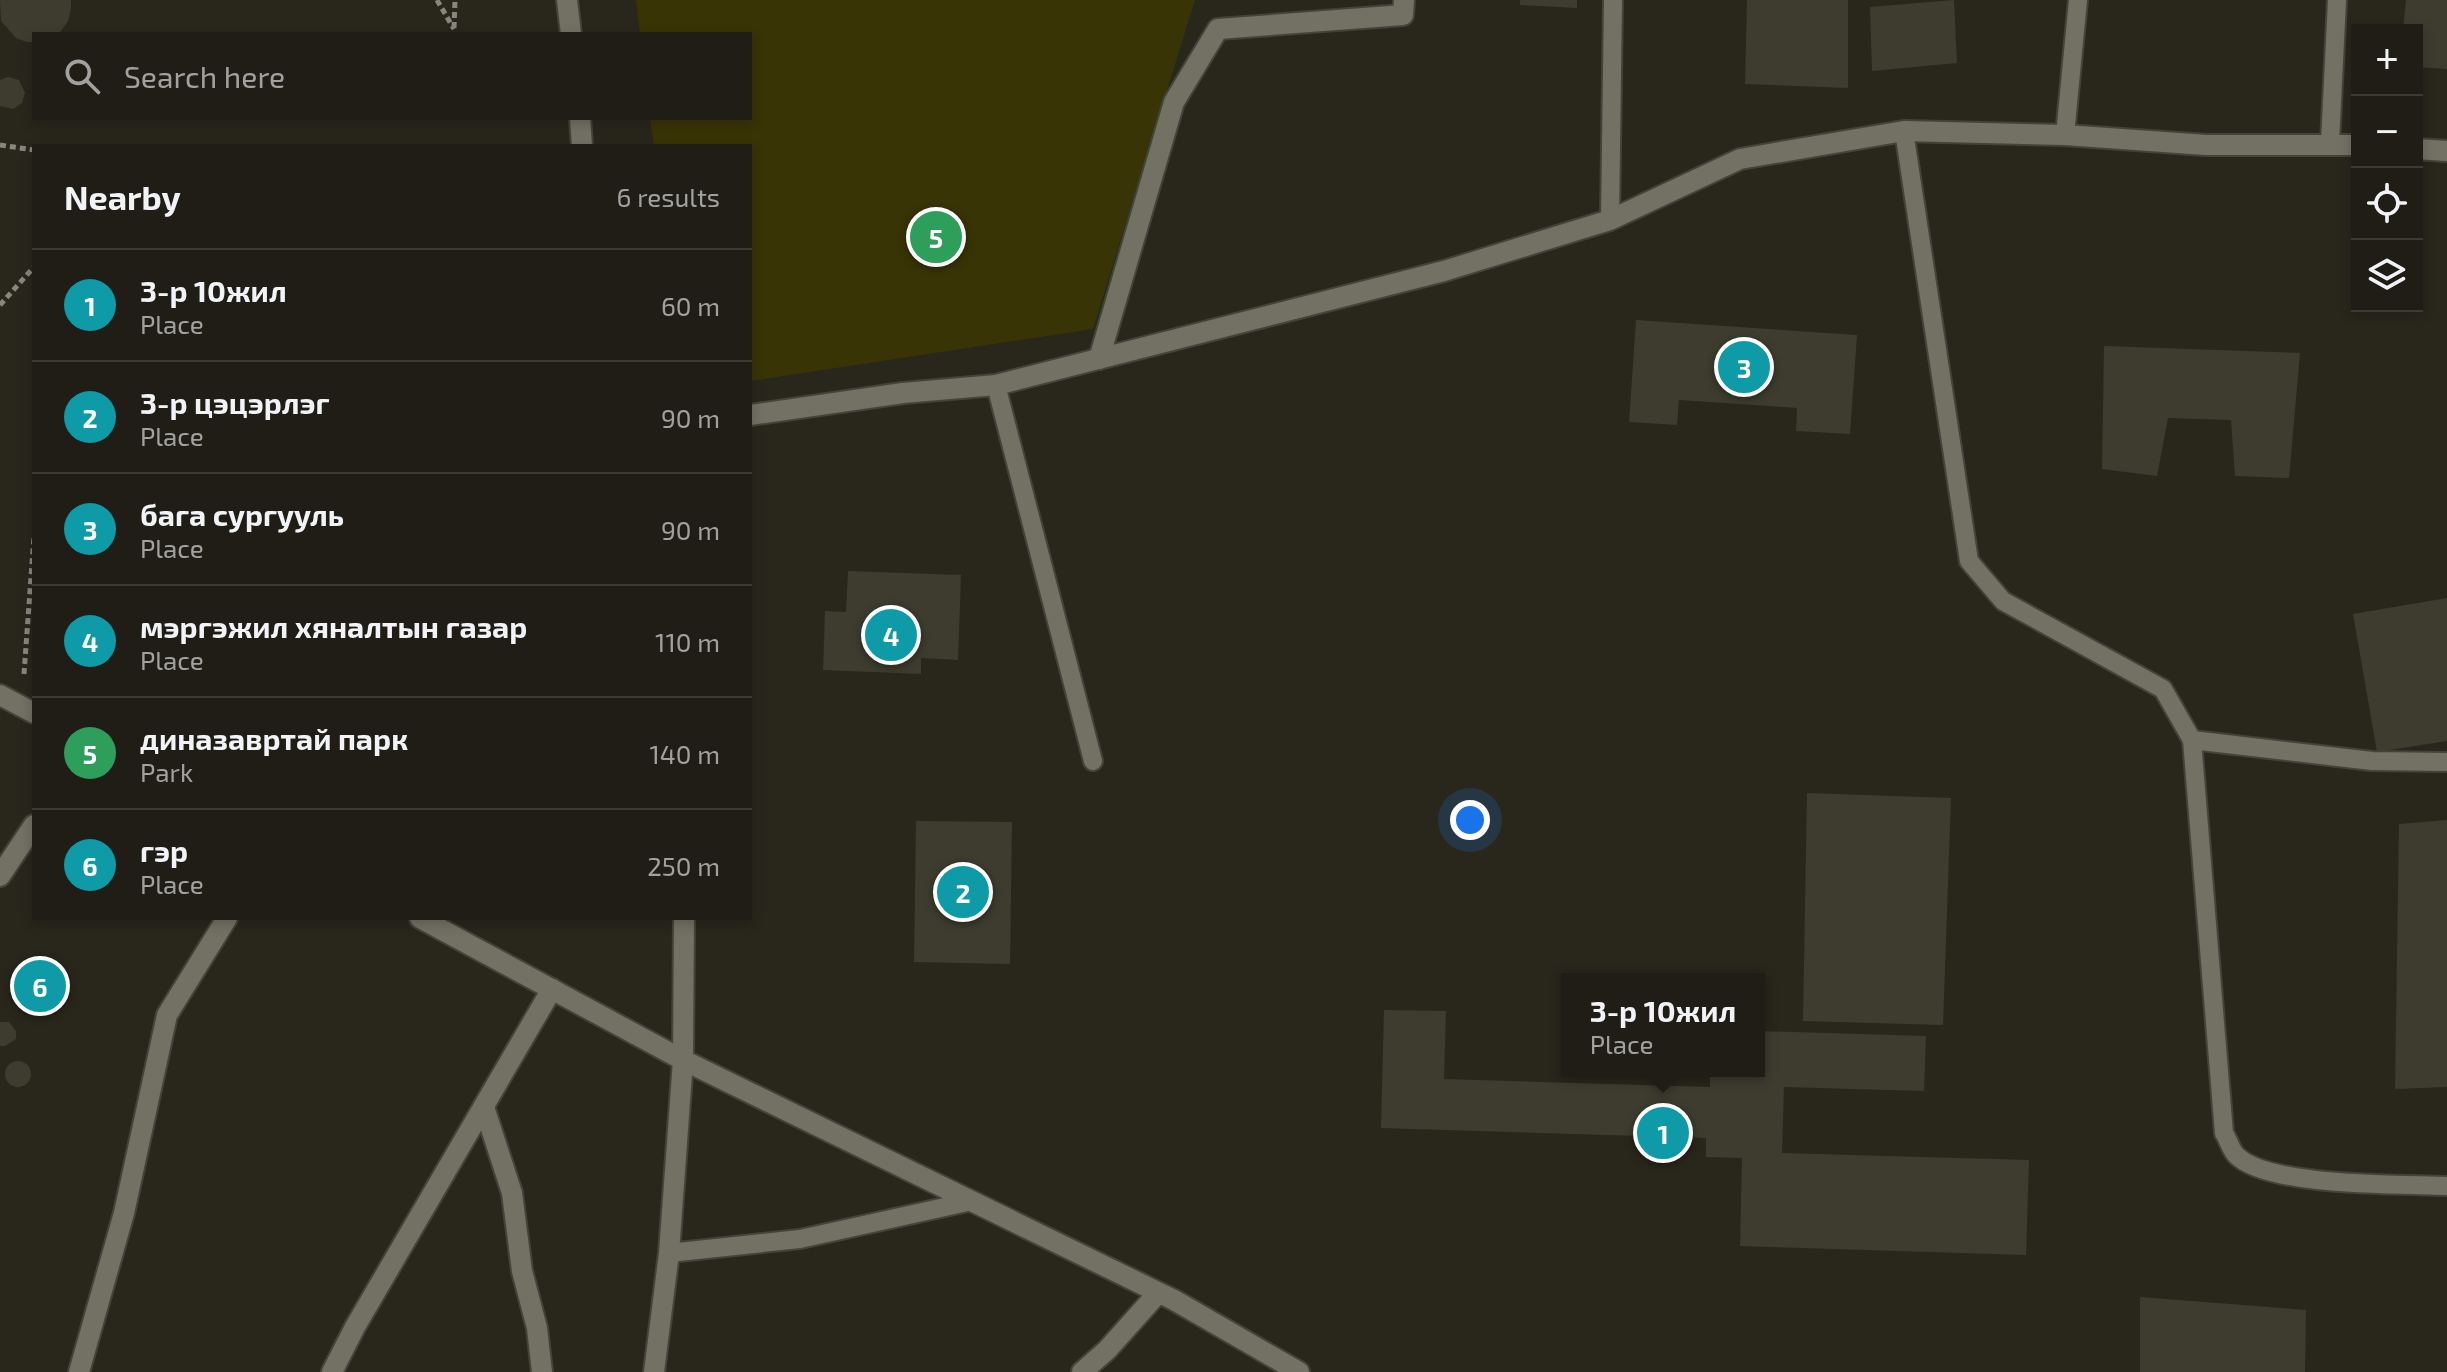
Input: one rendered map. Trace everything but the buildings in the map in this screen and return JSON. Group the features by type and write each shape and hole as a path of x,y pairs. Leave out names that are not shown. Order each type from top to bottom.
{"street":[{"path":"567,0 571,32"},
{"path":"1099,359 1174,102 1218,29 1403,15 1404,0"},
{"path":"580,120 582,144"},
{"path":"752,415 903,393 996,385 1444,271 1610,220 1740,159 1904,131 2065,135 2206,145 2351,145"},
{"path":"2423,149 2447,151"},
{"path":"0,695 28,710"},
{"path":"0,876 32,828"},
{"path":"79,1372 124,1213 167,1015 226,920"},
{"path":"424,920 683,1060 1158,1293 1299,1372"},
{"path":"654,1372 669,1253 683,1060 684,920"},
{"path":"332,1372 355,1327 552,989"},
{"path":"484,1107 512,1193 522,1271 537,1328 542,1372"},
{"path":"1082,1372 1107,1350 1158,1293"}],"lane":[{"path":"1610,220 1613,0"},
{"path":"2065,135 2078,0"},
{"path":"2330,143 2337,0"},
{"path":"1904,131 1969,561 2003,601 2163,689 2192,740 2224,1133 2236,1155 2265,1171 2298,1179 2447,1186"},
{"path":"996,385 1093,761"},
{"path":"2192,740 2372,761 2447,762"},
{"path":"669,1253 800,1239 972,1201"}],"path":[{"path":"437,0 454,29 455,0"},
{"path":"0,145 32,150"},
{"path":"0,305 32,269"},
{"path":"28,710 32,594"}],"shaded area":[{"path":"636,0 1195,0 1093,329 752,381 752,144 654,144 650,120 752,120 752,32 640,32"}],"place":[{"name":"диназавртай парк","path":"936,237"},
{"name":"бага сургууль","path":"1744,367"},
{"name":"мэргэжил хяналтын газар","path":"891,635"},
{"name":"3-р цэцэрлэг","path":"963,892"},
{"name":"гэр","path":"40,986"},
{"name":"3-р 10жил","path":"1663,1133"}]}
